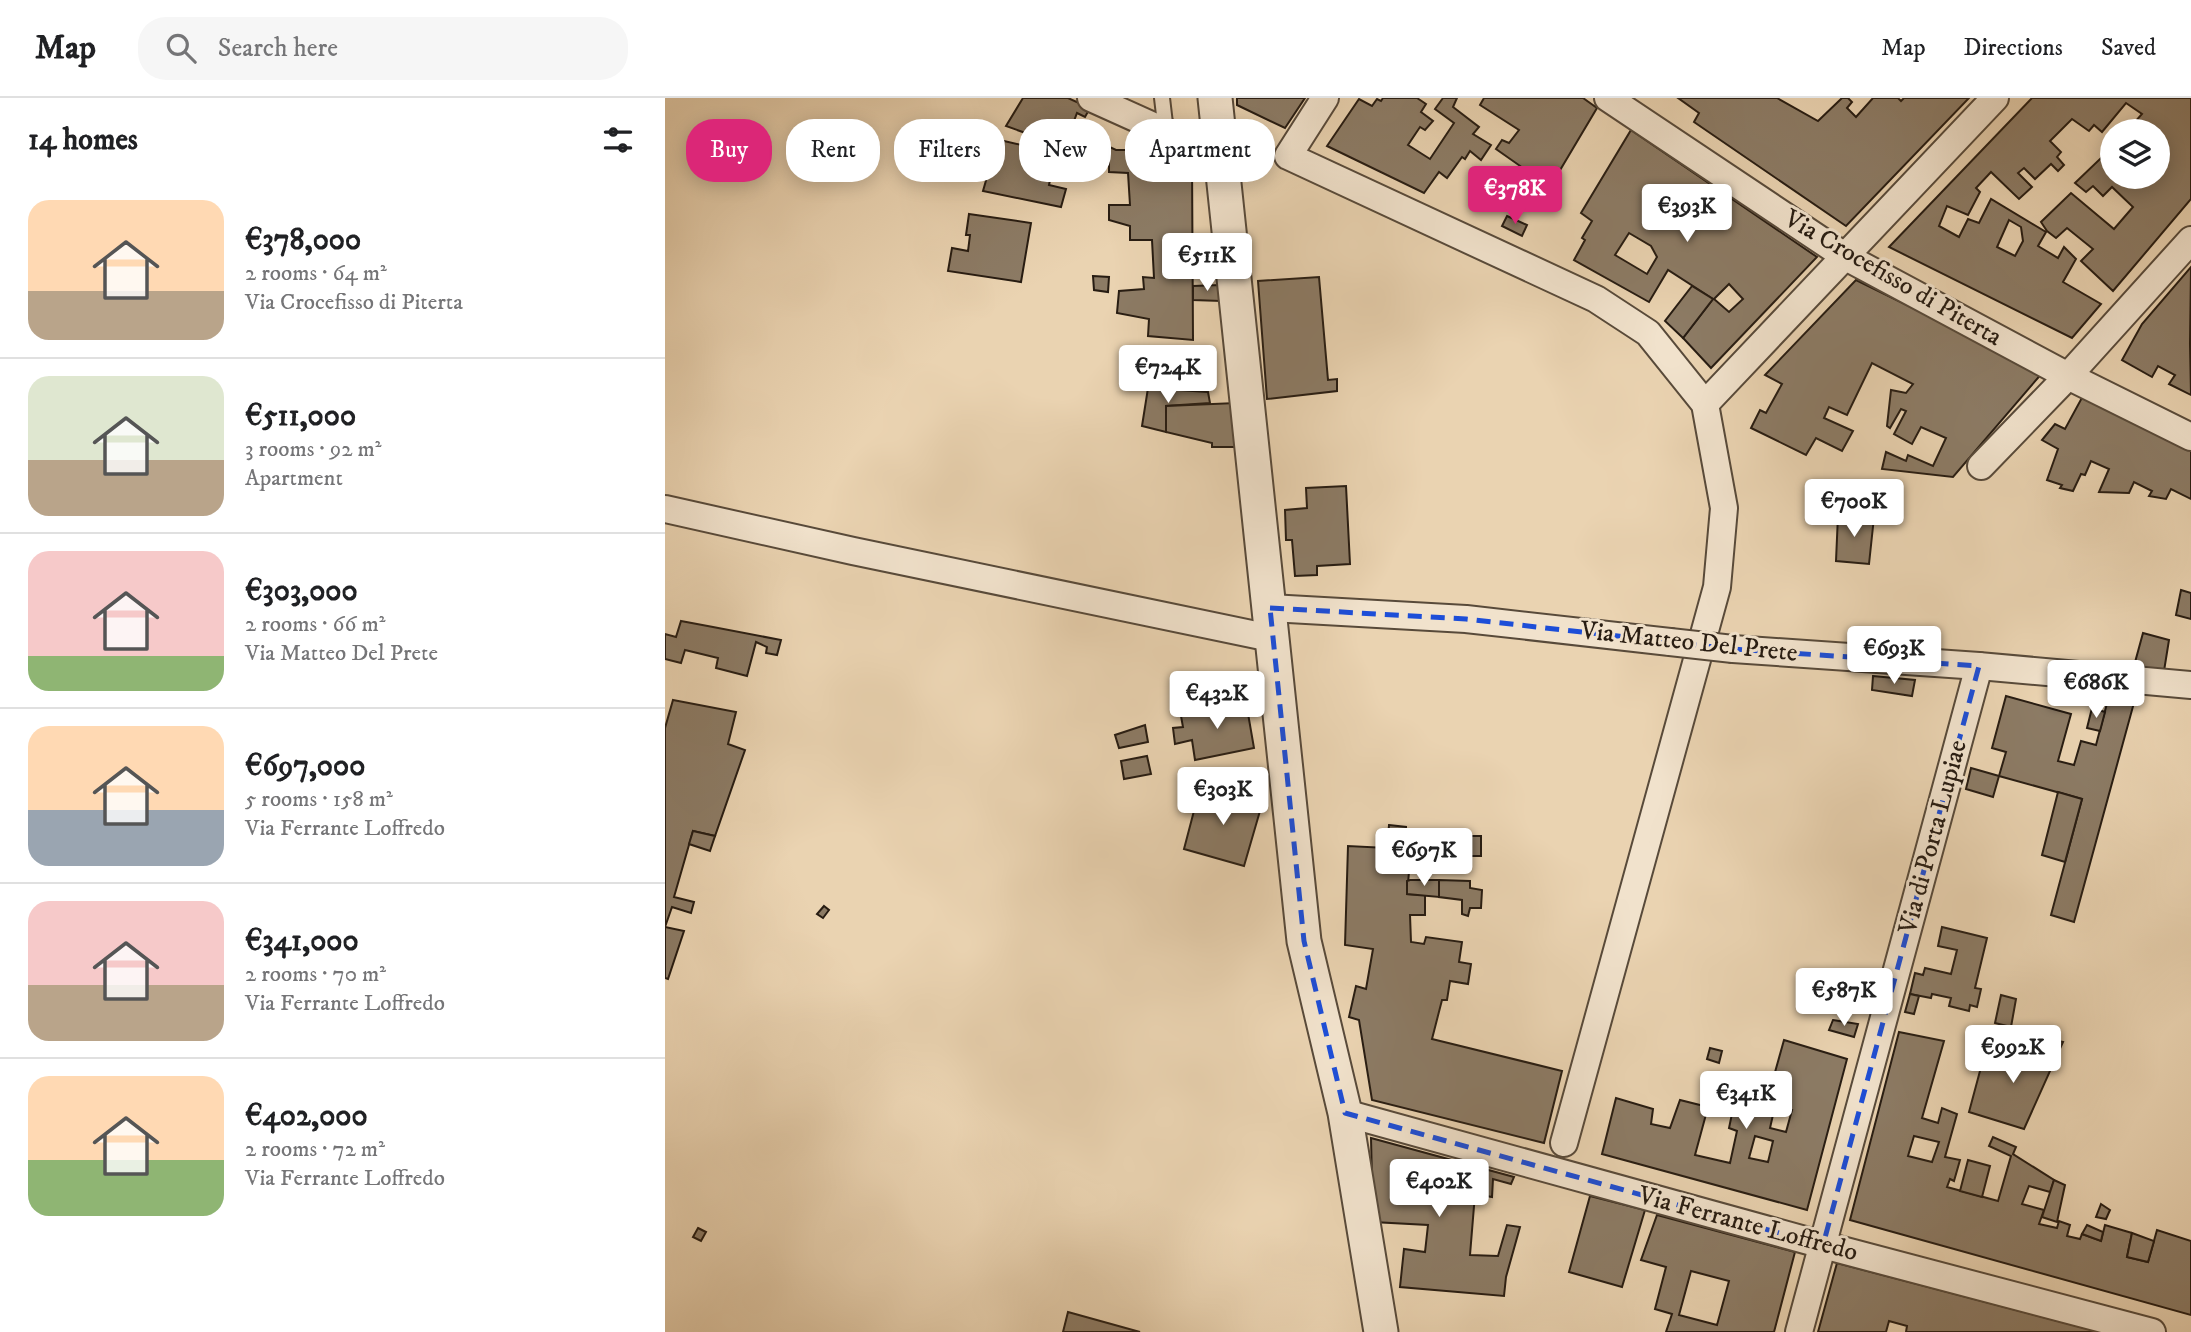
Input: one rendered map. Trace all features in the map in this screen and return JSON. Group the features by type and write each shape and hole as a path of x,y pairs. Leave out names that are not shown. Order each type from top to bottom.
{"street":[{"path":"1090,98 1138,119"},
{"path":"1215,98 1218,119"},
{"path":"1325,98 1289,156 1596,299 1648,333 1705,404 1724,508 1717,587 1564,1143"},
{"name":"Via Crocefisso di Piterta","path":"1608,98 1846,257 2068,376 2191,437"},
{"path":"1705,404 1995,98"},
{"path":"1225,182 1304,941 1345,1113 1381,1332"},
{"path":"1981,466 2068,376 2191,240"},
{"name":"Via Matteo Del Prete","path":"665,509 853,551 1270,623 1467,620 1733,649 1979,666 2191,685"},
{"name":"Via di Porta Lupiae","path":"1799,1332 1979,666"},
{"name":"Via Ferrante Loffredo","path":"1345,1113 1822,1245 2152,1332"}],"lane":[{"path":"1163,98 1165,119"}],"highlighted area":[{"path":"1270,608 1466,619 1733,649 1979,666 1823,1245 1345,1113 1304,941"}],"building":[{"path":"1023,98 1068,98 1090,108 1085,117 1077,113 1075,119 1019,119 1019,131 1006,126"},
{"path":"1237,98 1305,98 1285,128 1275,123 1275,119 1266,119 1237,105"},
{"path":"1383,98 1417,98 1426,104 1421,112 1433,121 1425,130 1420,127 1408,145 1430,159 1454,123 1435,109 1443,98 1457,98 1453,107 1479,127 1473,134 1491,145 1481,160 1470,151 1465,159 1462,157 1447,178 1439,172 1424,193 1327,146 1359,99 1372,106 1377,99 1381,101"},
{"path":"1484,98 1583,98 1597,108 1550,187 1496,149 1502,140 1509,143 1519,130 1480,105"},
{"path":"1678,98 1777,98 1818,121 1842,98 1848,98 1852,102 1847,108 1856,117 1873,98 1898,98 1901,101 1904,98 1969,98 1846,226 1694,122 1699,113"},
{"path":"2032,98 2191,98 2191,199 2113,291 2081,261 2093,249 2067,228 2056,238 2041,222 2071,193 2114,229 2133,207 2114,189 2170,189 2170,119 2138,119 2142,114 2126,103 2113,119 2100,119 2100,130 2094,125 2089,131 2072,119 2050,141 2061,152 2057,157 2064,165 2058,171 2051,164 2035,179 2024,168 2018,173 2032,187 2019,199 1991,172 1976,188 1980,192 1968,215 1947,206 1939,226 1959,237 1968,219 1979,223 1991,199 2046,232 2038,246 2058,258 2064,247 2076,259 2063,282 2101,304 2072,338 1889,247","holes":["2009,220 2021,227 2023,241 2015,256 1997,247"]},
{"path":"1631,130 1817,257 1711,368 1683,338 1713,299 1668,270 1649,302 1574,260 1592,221 1581,213","holes":["1629,233 1651,246 1657,257 1647,274 1615,255","1729,284 1743,299 1729,312 1714,299"]},
{"path":"1005,141 1019,144 1019,182 1050,182 1049,185 1066,189 1061,207 983,191 986,182 1005,182"},
{"path":"1111,148 1125,150 1125,173 1111,172"},
{"path":"2100,159 2100,189 2110,189 2103,196 2093,186 2086,192 2075,183"},
{"path":"1129,182 1192,182 1193,340 1148,336 1149,319 1117,313 1119,291 1144,289 1143,277 1154,278 1152,240 1130,240 1130,226 1109,220 1109,205 1130,205"},
{"path":"969,214 1031,223 1021,282 948,271 952,248 968,251 970,235 966,235"},
{"path":"1507,216 1527,225 1522,236 1502,226"},
{"path":"2191,267 2191,395 2169,384 2175,375 2158,366 2152,377 2122,360 2142,324"},
{"path":"1093,276 1109,277 1108,292 1094,290"},
{"path":"1319,277 1328,380 1337,379 1337,391 1267,399 1258,281"},
{"path":"1856,280 2043,372 1953,477 1882,469 1886,452 1906,461 1908,455 1933,466 1946,438 1921,427 1912,444 1894,434 1906,411 1901,409 1890,428 1887,426 1891,390 1906,393 1913,384 1872,363 1847,415 1829,407 1824,418 1853,431 1842,451 1816,438 1806,455 1751,428 1760,410 1766,413 1782,384 1765,375"},
{"path":"1220,285 1221,301 1193,300 1193,286"},
{"path":"1692,286 1713,299 1683,338 1665,321"},
{"path":"1148,388 1208,392 1210,403 1166,406 1166,432 1142,426"},
{"path":"2084,394 2191,445 2191,499 2171,489 2166,499 2149,496 2152,491 2134,482 2129,493 2099,492 2109,469 2091,461 2073,491 2060,488 2062,485 2047,480 2058,449 2042,440 2055,424 2065,429"},
{"path":"1236,403 1239,447 1212,447 1212,443 1166,432 1166,406"},
{"path":"1346,486 1350,564 1317,566 1317,575 1295,576 1292,540 1286,540 1285,510 1307,508 1306,488"},
{"path":"1838,515 1874,517 1869,564 1836,561"},
{"path":"2181,590 2191,593 2191,619 2176,615"},
{"path":"681,621 781,640 777,655 766,653 767,647 756,642 747,676 716,668 718,658 685,650 681,663 665,659 665,634 676,637"},
{"path":"2143,633 2169,640 2164,671 2134,666"},
{"path":"1873,676 1915,680 1912,696 1872,690"},
{"path":"2110,692 2135,699 2074,922 2051,915 2082,799 1999,776 2006,752 1992,748 2006,696 2071,714 2058,761 2074,765 2081,741 2096,745"},
{"path":"673,700 736,712 728,744 745,750 715,836 693,831 674,897 694,902 691,913 672,907 665,927 665,728"},
{"path":"1246,702 1254,748 1195,760 1192,740 1175,744 1173,728 1183,727 1181,716"},
{"path":"2092,708 2105,712 2100,731 2087,728"},
{"path":"1145,725 1148,742 1119,748 1115,735"},
{"path":"1147,756 1151,774 1124,779 1121,761"},
{"path":"1971,768 1999,776 1993,797 1966,789"},
{"path":"1200,788 1262,804 1244,866 1184,849"},
{"path":"2058,792 2082,799 2065,862 2042,855"},
{"path":"1389,825 1406,827 1406,850 1411,850 1407,894 1425,895 1425,915 1410,915 1411,942 1424,944 1426,937 1462,942 1459,962 1471,964 1468,984 1450,981 1447,1000 1442,1000 1432,1039 1562,1071 1544,1143 1372,1100 1359,1020 1349,1017 1356,986 1366,989 1373,949 1345,945 1348,846 1387,848"},
{"path":"693,831 715,836 710,851 689,844"},
{"path":"1470,836 1481,836 1481,856 1470,856"},
{"path":"1439,880 1439,897 1407,894 1407,881"},
{"path":"1439,880 1470,881 1470,888 1482,890 1481,908 1470,908 1468,916 1462,914 1462,900 1439,897"},
{"path":"824,906 829,910 823,918 817,914"},
{"path":"665,927 684,931 668,979 665,978"},
{"path":"1942,927 1987,938 1975,988 1981,989 1977,1007 1970,1005 1969,1011 1949,1006 1951,998 1932,994 1931,998 1910,994 1915,973 1923,975 1925,968 1951,974 1957,950 1938,946"},
{"path":"1910,994 1919,996 1914,1014 1905,1012"},
{"path":"2001,995 2016,999 2011,1027 1995,1023"},
{"path":"1833,1020 1858,1024 1854,1037 1829,1030"},
{"path":"1899,1032 1944,1041 1922,1118 1938,1123 1942,1108 1957,1114 1945,1157 1960,1160 1954,1181 1950,1179 1947,1187 1998,1201 2011,1156 1989,1146 1993,1137 2016,1147 2013,1154 2054,1180 2050,1192 2029,1186 2022,1204 2044,1210 2039,1224 2057,1228 2059,1221 2070,1225 2067,1236 2080,1239 2082,1234 2101,1241 2105,1225 2132,1233 2127,1257 2148,1262 2157,1230 2191,1241 2191,1315 1850,1220","holes":["1914,1136 1939,1142 1932,1162 1908,1156"]},
{"path":"2044,1038 2063,1042 2024,1129 1969,1112 1984,1056 1991,1058 1992,1055 2000,1053 2037,1058 2040,1057"},
{"path":"1784,1040 1847,1059 1807,1210 1602,1154 1616,1098 1653,1109 1651,1124 1670,1128 1680,1100 1708,1107 1695,1155 1730,1163 1737,1131 1729,1128 1737,1090 1747,1092 1750,1076 1772,1083","holes":["1775,1106 1792,1110 1786,1132 1770,1128","1755,1136 1773,1141 1768,1162 1749,1158"]},
{"path":"1710,1048 1722,1051 1719,1063 1707,1059"},
{"path":"1371,1138 1514,1177 1511,1184 1493,1179 1492,1197 1475,1194 1470,1255 1498,1256 1507,1225 1520,1227 1506,1277 1504,1296 1400,1287 1404,1249 1425,1252 1428,1225 1373,1222"},
{"path":"1968,1160 1990,1166 1982,1197 1960,1191"},
{"path":"2054,1180 2065,1185 2057,1222 2042,1217"},
{"path":"1590,1196 1645,1210 1622,1287 1569,1272"},
{"path":"2101,1204 2110,1210 2106,1219 2096,1217"},
{"path":"1657,1215 1795,1252 1774,1332 1666,1332 1672,1314 1655,1309 1666,1267 1641,1260","holes":["1691,1271 1729,1281 1717,1325 1679,1315"]},
{"path":"2087,1225 2103,1232 2101,1241 2082,1234"},
{"path":"698,1228 706,1232 701,1241 693,1237"},
{"path":"2132,1233 2154,1241 2148,1262 2127,1257"},
{"path":"1837,1263 2100,1332 1906,1332 1907,1326 1889,1321 1886,1332 1818,1332"},
{"path":"1068,1312 1140,1332 1063,1332"}]}
